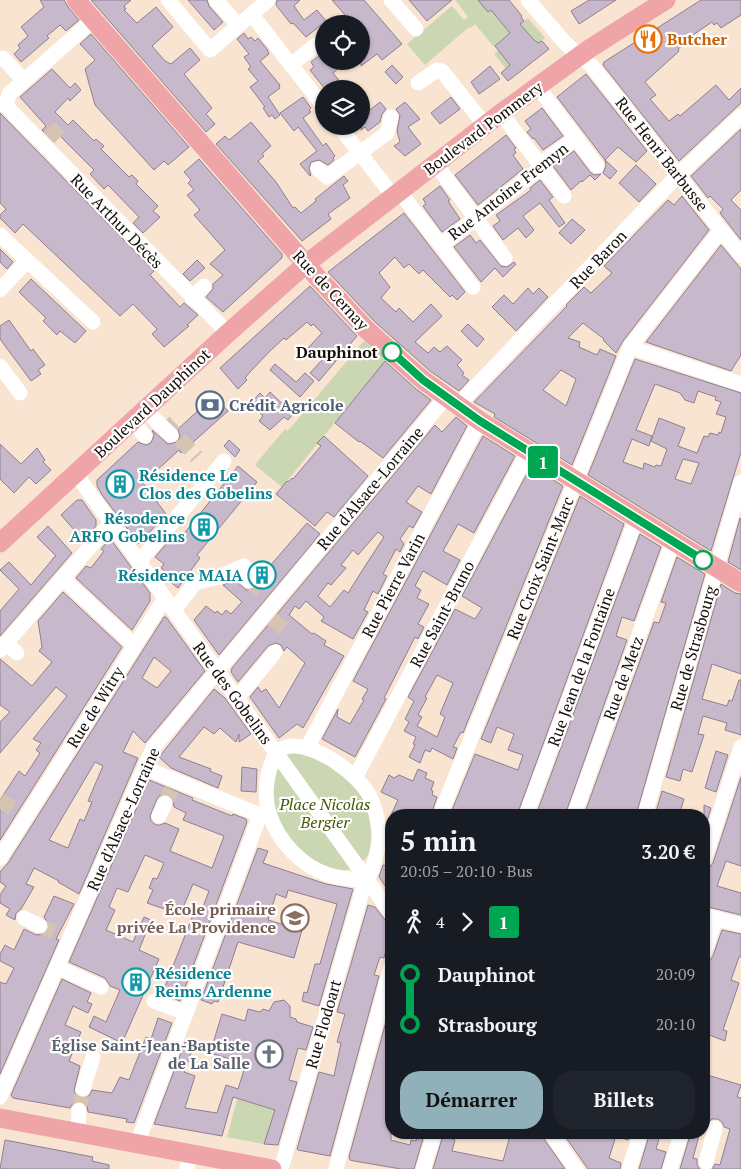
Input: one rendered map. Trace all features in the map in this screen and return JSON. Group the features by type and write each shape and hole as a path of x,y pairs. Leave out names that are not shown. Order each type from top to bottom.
{"main road":[{"name":"Rue de Cernay","path":"76,0 306,264 367,330 423,380 480,421 528,452 741,583"},
{"name":"Boulevard Pommery","path":"306,264 501,113 580,56 666,0"},
{"name":"Boulevard Dauphinot","path":"2,537 76,474 228,333 306,264"},
{"path":"0,1118 137,1144 188,1161 272,1169"}],"street":[{"path":"168,0 210,50 268,0"},
{"path":"216,0 238,25"},
{"path":"391,0 416,29"},
{"name":"Rue Henri Barbusse","path":"528,0 566,44 595,70 741,256"},
{"name":"Rue Arthur Décès","path":"93,20 9,94 6,106 46,141 192,298 228,333"},
{"path":"256,20 315,96"},
{"path":"291,65 315,45"},
{"path":"3,58 24,81"},
{"path":"418,83 437,70 442,71 485,125"},
{"path":"538,87 597,166"},
{"path":"501,113 564,196"},
{"name":"Rue Baron","path":"451,401 678,175 741,116"},
{"path":"318,169 327,177 360,154 387,133 391,117"},
{"path":"345,135 441,245 473,287"},
{"name":"Rue Antoine Fremyn","path":"441,245 542,167 546,160 576,138"},
{"path":"435,163 505,258"},
{"name":"Rue Croix Saint-Marc","path":"442,809 630,348 721,230"},
{"path":"0,235 92,322"},
{"path":"0,290 27,261"},
{"path":"192,298 204,286"},
{"path":"630,348 741,384"},
{"path":"0,366 20,393"},
{"name":"Rue d'Alsace-Lorraine","path":"0,1097 57,967 64,937 153,748 270,608 451,401"},
{"path":"139,416 171,436"},
{"path":"139,416 146,436"},
{"name":"Rue Pierre Varin","path":"307,748 480,421"},
{"name":"Rue Saint-Bruno","path":"356,776 528,452"},
{"path":"139,562 224,461"},
{"name":"Rue des Gobelins","path":"76,474 385,904"},
{"name":"Rue de Strasbourg","path":"647,809 741,482"},
{"name":"Rue Jean de la Fontaine","path":"528,809 636,518"},
{"path":"8,649 62,578 111,523"},
{"name":"Rue de Metz","path":"576,809 673,541"},
{"name":"Rue de Witry","path":"0,858 22,814 108,695 134,645 169,604 195,583 219,577 240,568 250,581"},
{"path":"62,578 102,621 134,645"},
{"path":"237,698 275,652"},
{"path":"137,1144 264,814 268,774 276,753 288,746 307,748 333,759 356,776 371,798 378,826 378,851 368,880 352,880 328,875 313,868 292,852 264,814 173,784 144,768"},
{"path":"710,842 741,747"},
{"name":"Rue Flodoart","path":"281,1169 362,892 368,880"},
{"path":"710,916 741,924"},
{"path":"24,918 40,926"},
{"path":"57,967 101,987"},
{"path":"336,1169 385,988"},
{"path":"154,1001 186,1014"},
{"path":"83,1089 93,1057"},
{"path":"78,1133 79,1110"},
{"path":"706,1162 715,1128"},
{"path":"423,1169 433,1139"},
{"path":"555,1139 576,1169"},
{"path":"629,1169 639,1139"},
{"path":"670,1169 680,1139"}],"green space":[{"path":"454,0 478,0 488,12 492,9 510,33 528,18 545,38 538,43 534,40 506,69 494,54 505,44 501,41 494,47 475,24 425,65 407,44 452,6 464,20 468,17"},
{"path":"364,341 386,360 282,487 255,465 285,429 287,431 293,425"},
{"name":"Place Nicolas Bergier","path":"290,749 331,761 367,799 374,848 355,867 348,870 338,870 317,862 289,839 277,822 271,796 273,769 280,758"},
{"path":"282,1091 264,1144 226,1137 237,1099 270,1108"}],"building":[{"path":"40,0 64,0 79,20 66,31 60,25 47,36 49,38 21,62 14,54 20,48 18,45 28,36 21,27 44,7"},
{"path":"91,0 131,0 124,6 126,9 124,10 137,23 156,7 173,27 152,46 165,61 171,64 190,48 200,60 184,74 212,108 206,114 215,124 206,132"},
{"path":"188,0 207,0 209,6 223,22 214,30"},
{"path":"277,0 300,0 294,6 304,20 317,10 321,15 315,15 315,30 306,37 293,23 291,24 276,5"},
{"path":"332,0 364,0 402,44 382,60 377,54 370,59 370,15 345,15"},
{"path":"409,0 452,0 427,21"},
{"path":"478,0 509,0 522,16 524,21 520,24 534,40 538,43 542,41 549,49 508,81 501,73 510,65 495,46 510,33 491,10 488,12"},
{"path":"589,0 616,0 579,24 571,11"},
{"path":"701,0 741,0 741,15 721,28 717,23 714,25 712,22 687,39 689,41 678,49 679,51 645,82 656,95 650,99 669,121 678,114 680,116 716,85 729,100 741,88 741,103 679,161 603,65 604,62"},
{"path":"244,33 248,39 251,37 255,41 258,38 269,54 260,61 280,85 280,88 268,97 280,115 275,119 272,115 269,117 263,108 265,107 250,87 258,81 248,69 251,67 244,57 249,54 237,39"},
{"path":"91,34 189,147 168,165 164,161 154,170 95,105 85,69 95,60 80,44"},
{"path":"315,59 315,70 336,70 333,73 339,80 318,80 310,70 314,67 311,62"},
{"path":"392,65 403,77 396,84 385,72"},
{"path":"490,66 500,79 479,94 471,82"},
{"path":"52,69 70,88 75,83 81,90 70,101 68,98 55,112 68,125 73,120 94,141 96,139 104,146 101,149 129,177 132,175 138,181 136,184 158,206 153,211 160,217 143,233 133,223 139,217 108,185 104,189 90,174 94,170 58,134 53,140 42,130 46,126 20,97"},
{"path":"586,74 647,151 636,162 618,147 605,160 557,97"},
{"path":"303,97 311,108 309,110 311,112 303,118 323,146 326,143 335,156 334,160 328,165 319,160 311,162 309,168 310,176 300,164 317,151 298,127 294,131 280,113"},
{"path":"451,97 460,109 440,124 431,113"},
{"path":"380,102 386,109 382,114 380,122 370,130 370,110"},
{"path":"405,102 420,119 408,127 421,144 405,156 394,146 400,142 397,131 400,115 396,109"},
{"path":"542,108 563,136 543,150 527,132 531,129 525,121"},
{"path":"0,113 154,271 150,275 180,307 184,303 198,315 187,325 189,326 164,347 152,334 157,329 133,304 120,316 23,224 15,233 0,218 0,215 6,209 0,203"},
{"path":"251,122 271,146 262,154 264,156 258,161 276,182 293,208 295,207 301,213 344,176 348,181 343,185 350,198 328,214 331,219 302,241 216,144 225,136 229,140"},
{"path":"741,129 741,190 731,200 741,210 741,240 720,213 723,209 710,196 708,198 691,176"},
{"path":"506,135 516,148 514,149 516,153 513,155 523,169 478,205 455,175"},
{"path":"574,151 590,172 594,175 601,174 595,180 590,175 571,190 553,166"},
{"path":"199,159 282,254 282,258 223,312 206,297 213,289 213,284 223,275 210,264 225,250 194,215 200,210 187,195 194,190 188,183 191,180 184,172"},
{"path":"605,160 617,171 610,179 603,173 606,165"},
{"path":"636,165 656,184 639,202 619,183"},
{"path":"540,180 553,197 549,200 565,223 559,227 540,203 523,216 534,230 526,238 518,228 503,240 493,226 500,221 496,215 531,190 530,188"},
{"path":"440,186 460,219 442,232 423,206 426,204 423,199"},
{"path":"682,196 709,230 623,341 616,353 604,339 583,323 568,338 580,342 579,347 597,355 600,349 616,356 572,465 494,417 495,414 474,402 584,287 591,293 612,273 604,266 668,200 674,205","holes":["561,370 576,379 566,406 543,390"]},
{"path":"404,213 465,292 457,300 452,295 450,297 423,270 419,274 409,264 404,268 395,257 379,273 390,287 381,298 396,312 399,308 413,322 431,304 442,316 415,342 428,353 434,347 440,352 447,346 462,360 457,365 464,373 462,375 469,380 459,391 430,371 375,322 328,272"},
{"path":"572,219 585,230 571,244 559,233"},
{"path":"470,235 476,243 480,240 501,266 507,267 514,262 516,264 503,277 495,268 481,282 454,247"},
{"path":"721,245 741,269 741,355 731,371 646,342"},
{"path":"0,249 13,262 7,269 0,262"},
{"path":"197,260 205,268 190,281 183,274"},
{"path":"31,279 86,331 75,343 60,331 57,335 43,321 46,318 19,292"},
{"path":"310,286 357,336 319,381 310,373 322,360 308,348 322,333 313,324 311,326 307,322 286,340 284,338 269,352 250,372 245,378 247,380 238,389 220,368"},
{"path":"528,288 533,294 539,288 548,297 516,331 492,307 504,295 513,304"},
{"path":"9,320 31,351 33,349 45,365 38,370 41,374 31,381 0,339 0,326"},
{"path":"468,324 484,339 477,347 461,331"},
{"path":"635,359 741,393 741,452 711,551 588,475","holes":["655,384 680,393 685,400 694,403 698,391 716,397 715,400 721,402 716,414 726,417 721,433 719,432 718,435 710,433 708,437 704,436 697,453 678,446 685,428 659,418 651,441 667,449 661,466 656,465 655,467 644,463 643,469 623,462 632,439 649,446 652,436 636,430","683,459 699,463 691,484 675,479"]},
{"path":"385,361 431,400 383,458 335,423"},
{"path":"275,364 296,382 305,373 314,381 300,397 270,370"},
{"path":"270,392 293,414 288,420 284,417 270,430 259,421 263,416 251,403 260,393 265,398"},
{"name":"Résidence Le Clos des Gobelins","path":"214,396 228,411 181,453 179,450 143,483 166,514 139,544 102,495 97,486 97,480 138,442 146,445 151,443 154,435 152,430 168,444 177,442 180,437 178,429"},
{"path":"456,417 467,426 431,494 418,486 406,502 422,512 413,528 409,526 400,539 404,544 400,552 396,549 383,574 387,576 378,594 373,591 364,610 368,612 353,639 321,621 324,617 306,601 299,609 295,606 289,615 312,634 314,633 326,641 324,645 344,656 303,728 297,724 279,738 250,697 258,687 261,692 266,689 279,708 305,663 287,647 284,651 281,645 276,643 268,646 238,682 231,672 232,668 435,425 442,432","holes":["378,532 384,537 348,593 344,590 330,607 318,596 328,583 331,585 346,568 341,565 353,550 358,555"]},
{"path":"324,436 368,476 334,517 327,512 315,526 276,494 287,481 293,479 321,446 317,443"},
{"path":"483,436 515,456 474,533 458,524 443,551 460,560 447,585 423,571 415,586 421,590 417,598 429,604 418,624 424,627 418,639 415,637 384,698 386,699 355,757 322,739 338,709 337,717 350,724 364,700 362,699 368,689 353,681"},
{"path":"229,440 240,450 235,457 224,446"},
{"path":"0,444 21,464 37,448 45,460 43,462 51,470 36,484 29,477 14,493 0,479"},
{"name":"Résodence ARFO Gobelins","path":"238,466 257,482 197,555 200,558 178,588 168,580 171,577 161,568 164,564 155,557 174,535 179,540"},
{"path":"531,466 563,486 463,733 461,732 453,747 457,748 453,759 432,748 430,752 425,750 420,763 409,757 415,745 413,744 416,737 404,731 409,722 405,719 414,701 408,697 455,609 475,619 482,608 462,596","holes":["437,675 453,683 440,714 445,717 437,737 417,726 422,717 418,715"]},
{"path":"580,496 624,524 519,809 452,809 475,754 518,770 523,755 508,750 514,734 497,727 491,743 481,739"},
{"path":"77,500 82,500 96,520 96,526 83,540 61,515"},
{"path":"741,519 741,570 728,562"},
{"path":"307,523 320,534 219,655 194,620 206,606 215,613 217,611 222,615 226,610 231,614 242,602 223,585 235,580 246,590 255,588 258,579 255,574 265,562 270,566"},
{"path":"48,526 72,553 0,636 0,611 19,589 0,570 9,562 31,585 56,556 37,537"},
{"path":"640,534 661,547 634,621 622,617 616,636 627,640 567,809 538,809"},
{"path":"112,541 150,593 150,601 132,630 76,578 86,566 91,568 104,551 101,549 107,542"},
{"path":"677,557 705,574 638,809 586,809 654,622 659,623 666,603 661,602"},
{"path":"721,584 735,593 741,594 741,674 712,664 702,699 727,706 729,700 732,701 739,680 741,680 741,735 725,730 727,723 703,716 698,734 704,735 692,772 683,769 680,781 666,777"},
{"path":"63,592 122,647 0,840 0,800 19,771 25,776 31,767 40,753 36,750 41,743 33,739 67,696 56,687 0,753 0,722 10,712 0,705 0,659 32,686 52,662 39,651 42,647 38,621"},
{"path":"164,617 166,617 205,671 145,743 133,731 123,752 138,758 79,894 34,868 26,884 34,887 21,909 16,913 15,920 6,915 10,909 0,903 0,895 6,886 0,882 0,872 8,863","holes":["154,657 171,671 157,688 142,678","95,762 103,766 88,801 92,802 84,821 80,819 68,848 49,840"]},
{"path":"214,689 225,698 251,734 239,742 239,734 236,742 220,728 214,734 204,727 179,757 211,769 210,771 222,776 218,788 171,768 159,757"},
{"path":"716,751 728,755 716,792 705,788"},
{"path":"242,767 257,769 256,792 241,791"},
{"path":"418,769 427,773 425,778 434,782 431,790 433,791 432,795 437,797 433,809 394,809 398,800 381,792 389,775 394,778 399,775 413,781"},
{"path":"741,777 741,866 726,861 717,886 741,893 741,915 710,907 710,867 713,863"},
{"path":"149,780 193,798 192,800 232,816 233,814 246,819 247,822 180,1001 162,994 195,910 201,912 209,891 193,884 179,914 147,903 153,890 149,888 153,878 157,879 164,863 145,855 128,892 117,888 109,907 115,910 106,930 133,942 144,917 151,920 139,950 159,959 122,1043 89,1027 94,1016 106,1022 120,990 110,986 105,978 69,962","holes":["165,794 173,798 174,807 186,813 183,820 224,836 212,868 170,851 179,829 165,823 156,825 151,821 150,816 160,795"]},
{"path":"662,791 684,799 681,809 657,809"},
{"path":"704,805 711,808 710,811 710,809 704,809"},
{"name":"École primaire privée La Providence","path":"258,848 268,851 263,863 326,884 353,889 319,1006 302,1001 304,992 307,993 315,964 320,964 337,904 288,890 286,898 276,894 268,920 302,930 294,958 238,942 218,1002 214,1001 212,1004 201,1000"},
{"path":"383,865 385,866 385,886 379,877"},
{"path":"54,896 74,904 56,939 59,940 0,1074 0,982 6,984 14,968 0,961 0,954 5,945 14,950 24,929 36,935 46,934 49,930 49,925 44,917"},
{"path":"368,905 375,907 385,920 385,954 384,958 380,957 374,975 379,976 330,1156 297,1149 319,1072 334,1076 341,1043 337,1042 345,1014 337,1012"},
{"path":"722,930 741,934 741,957 739,957 731,980 739,983 723,1030 727,1031 725,1041 710,1035 710,960"},
{"path":"62,979 91,993 87,1002 92,1004 88,1013 73,1006 65,1025 81,1032 69,1061 80,1066 74,1091 80,1098 89,1096 92,1090 112,1093 120,1077 129,1080 146,1037 151,1039 158,1018 172,1023 134,1123 126,1122 127,1119 88,1112 87,1105 80,1101 74,1102 70,1108 13,1098 11,1095"},
{"path":"284,1000 290,1006 290,1017 296,1019 297,1022 313,1027 306,1050 298,1048 289,1080 297,1082 278,1145 264,1144 275,1110 233,1097 222,1136 154,1124 185,1042 194,1045 184,1072 195,1076 185,1108 217,1113 226,1085 238,1089 246,1064 210,1053 222,1014 245,1021 248,1009 260,1012 263,1009 269,1011 274,1002"},
{"path":"385,1025 385,1139 410,1145 411,1140 423,1139 414,1169 401,1169 354,1161 350,1160 349,1157"},
{"path":"710,1076 741,1085 737,1097 741,1098 741,1169 712,1169 715,1164 720,1165 730,1129 724,1127 718,1119 710,1121"},
{"path":"442,1139 455,1140 452,1151 503,1161 509,1139 544,1139 565,1169 433,1169"},
{"path":"567,1139 615,1139 609,1158 621,1163 620,1169 588,1169"},
{"path":"648,1139 659,1139 656,1149 666,1152 661,1169 639,1169"},
{"path":"689,1139 698,1139 693,1158 697,1159 697,1165 700,1169 680,1169"},
{"path":"5,1140 93,1157 92,1161 109,1165 109,1169 0,1169"}],"tunnel":[{"path":"49,138 65,122"},
{"path":"164,422 197,457"},
{"path":"249,581 267,596"},
{"path":"272,619 284,629"},
{"path":"165,803 172,788"},
{"path":"0,800 18,812"},
{"path":"40,926 59,934"},
{"path":"79,1110 83,1089"}],"bus line":[{"name":"1","path":"392,352 423,380 480,421 703,560"}],"place":[{"name":"Butcher","path":"648,39"},
{"name":"Dauphinot","path":"392,352"},
{"name":"Crédit Agricole","path":"210,405"},
{"name":"Résidence Le Clos des Gobelins","path":"120,484"},
{"name":"Résodence ARFO Gobelins","path":"204,527"},
{"name":"Résidence MAIA","path":"262,575"},
{"name":"École primaire privée La Providence","path":"295,918"},
{"name":"Résidence Reims Ardenne","path":"136,982"},
{"name":"Église Saint-Jean-Baptiste de La Salle","path":"269,1054"}]}
